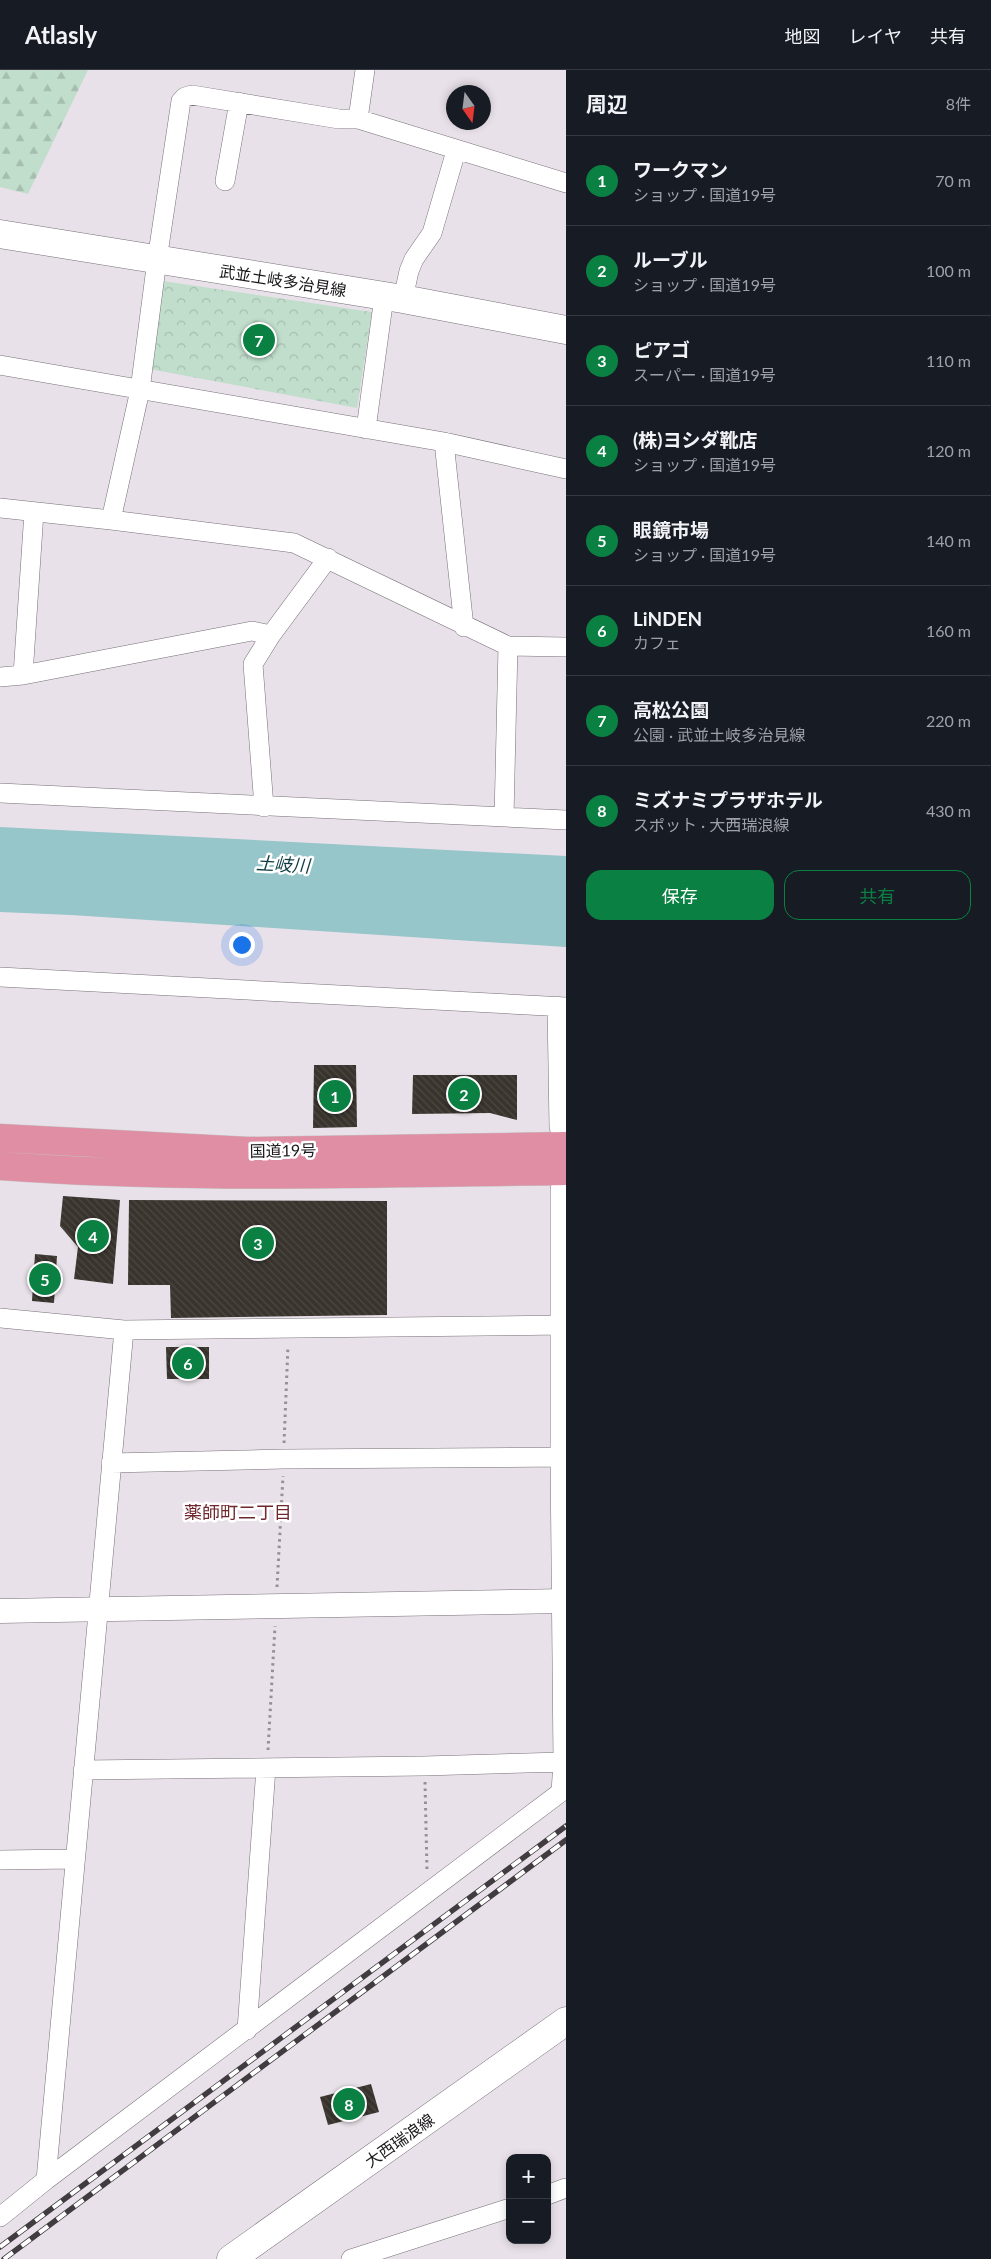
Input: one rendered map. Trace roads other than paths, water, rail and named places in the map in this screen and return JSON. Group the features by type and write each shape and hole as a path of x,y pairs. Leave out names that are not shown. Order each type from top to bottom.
{"highway":[{"name":"国道19号","path":"0,1138 248,1151 563,1137"},
{"name":"国道19号","path":"0,1166 71,1172 563,1180"}],"main road":[{"name":"武並土岐多治見線","path":"0,234 393,298 566,330"},
{"name":"大西瑞浪線","path":"231,2259 566,2021"}],"street":[{"path":"358,119 365,70"},
{"path":"111,520 140,390 157,260 184,96 192,95 339,119 358,119 414,135 456,151 566,183"},
{"path":"225,181 239,102"},
{"path":"366,429 393,298 432,234 456,151"},
{"path":"0,364 444,442 566,469"},
{"path":"444,442 464,626"},
{"path":"0,508 111,520 294,544 328,558 508,646 566,647"},
{"path":"23,675 34,512"},
{"path":"264,807 254,664 272,635 328,558"},
{"path":"0,677 23,675 252,631 272,635"},
{"path":"504,817 508,646"},
{"path":"0,792 264,807 566,820"},
{"path":"0,977 561,1006 563,1137"},
{"path":"0,2217 427,1891 561,1792 563,1762 564,1601 563,1180"},
{"path":"0,1318 124,1330 564,1325"},
{"path":"46,2180 74,1858 124,1330"},
{"path":"111,1462 563,1457"},
{"path":"0,1611 97,1611 564,1601"},
{"path":"83,1770 424,1766 563,1762"},
{"path":"247,2030 266,1768"},
{"path":"0,1860 74,1858"},
{"path":"551,2194 566,2188"},
{"path":"351,2259 506,2209"}],"water":[{"name":"土岐川","path":"0,827 566,856 566,947 0,912"}],"railway":[{"path":"0,2247 566,1826"},
{"path":"4,2259 566,1840"}],"place":[{"name":"高松公園","path":"259,340"},
{"name":"ルーブル","path":"464,1094"},
{"name":"ワークマン","path":"335,1096"},
{"name":"(株)ヨシダ靴店","path":"93,1236"},
{"name":"ピアゴ","path":"258,1243"},
{"name":"眼鏡市場","path":"45,1279"},
{"name":"LiNDEN","path":"188,1363"},
{"name":"ミズナミプラザホテル","path":"349,2104"}],"district":[{"name":"薬師町二丁目","path":"238,1512"}]}
